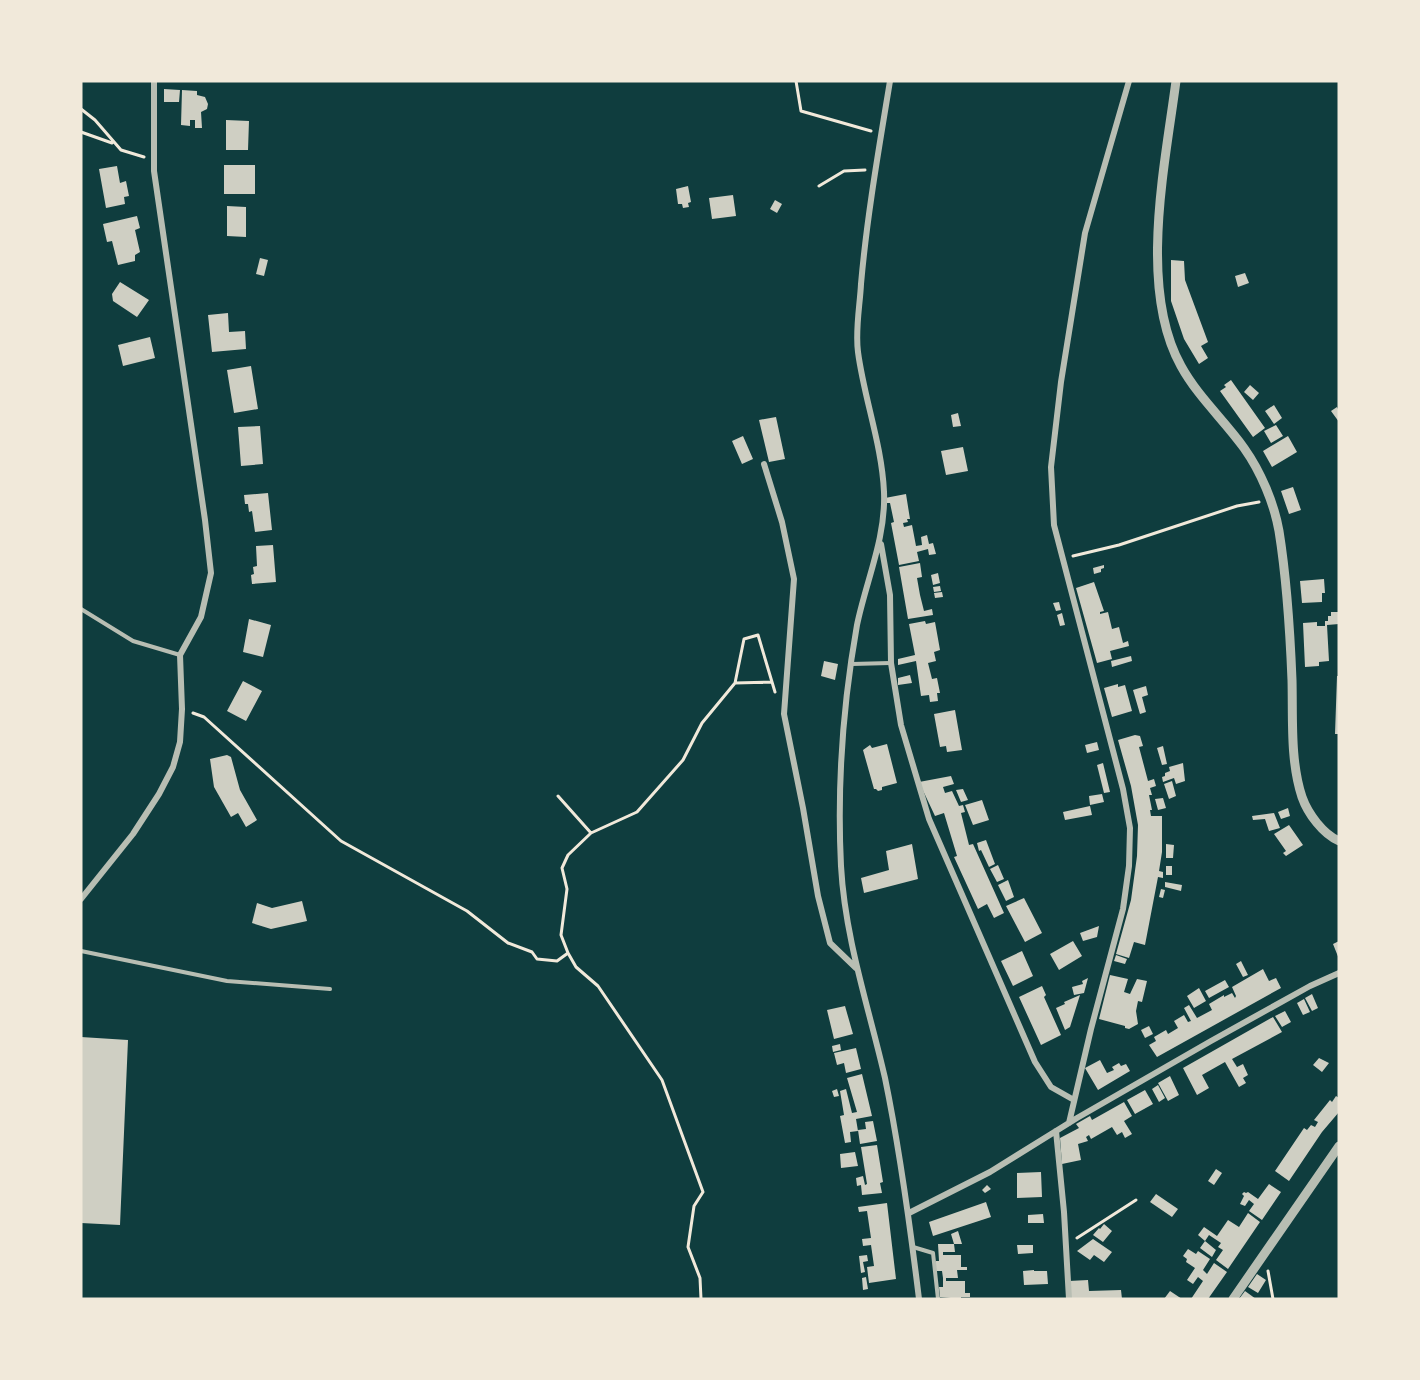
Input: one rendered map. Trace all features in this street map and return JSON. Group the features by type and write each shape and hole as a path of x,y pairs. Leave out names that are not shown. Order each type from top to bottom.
{"street":[{"path":"81,899 133,834 159,794 173,767 180,742 183,710 180,655 201,617 211,573 154,171 154,81"},
{"path":"890,81 865,237 857,349 884,492 880,541 858,624 840,766 841,868 856,969 885,1079 909,1213 919,1299"},
{"path":"1069,1123 1123,909 1129,866 1130,828 1123,789 1054,525 1052,467 1061,382 1085,233 1129,81"},
{"path":"1176,81 1159,227 1157,269 1161,311 1180,365 1198,393 1245,450 1270,500 1277,522 1286,570 1296,774 1303,799 1316,822 1339,841"},
{"path":"764,464 782,522 794,579 784,714 804,808 818,896 830,943 856,969"},
{"path":"880,541 890,595 891,663 901,725 929,819 1035,1062 1051,1087 1074,1100"},
{"path":"909,1213 990,1172 1069,1123 1310,986 1339,973"},
{"path":"1056,1131 1069,1299"},
{"path":"1233,1299 1339,1146"}],"lane":[{"path":"81,609 133,641 180,655"},
{"path":"852,663 891,663"},
{"path":"81,951 227,981 330,990"},
{"path":"913,1247 933,1253 938,1299"}],"path":[{"path":"796,81 801,111 858,129 882,133"},
{"path":"81,109 95,120 113,144 121,150 154,159"},
{"path":"81,132 113,144"},
{"path":"819,186 844,171 876,169"},
{"path":"1064,559 1119,546 1238,506 1270,500"},
{"path":"701,1299 699,1278 688,1247 694,1206 703,1192 662,1080 598,986 576,967 568,953 561,935 567,889 561,868 568,855 591,833 637,812 683,760 702,723 735,683 744,639 758,635 775,693"},
{"path":"735,683 771,682"},
{"path":"183,710 204,717 341,841 467,911 508,943 532,952 537,959 557,961 568,953"},
{"path":"558,796 591,833"},
{"path":"1066,1245 1136,1200"},
{"path":"1265,1254 1273,1299"}],"building":[{"path":"164,89 180,90 179,102 164,102"},
{"path":"182,90 197,91 197,95 205,97 208,104 207,109 201,112 202,128 195,128 195,120 190,120 190,126 181,125"},
{"path":"226,120 249,121 248,150 226,150"},
{"path":"224,165 255,165 255,194 224,194"},
{"path":"117,166 120,183 126,181 129,196 124,197 125,204 106,208 99,169"},
{"path":"688,186 691,202 688,203 689,207 683,208 682,204 678,204 676,189"},
{"path":"733,195 736,216 712,219 709,198"},
{"path":"775,200 782,204 777,213 770,209"},
{"path":"227,206 246,207 246,237 227,236"},
{"path":"137,216 140,228 135,230 140,252 135,255 135,261 118,265 112,241 107,242 103,224"},
{"path":"260,258 268,260 264,276 256,274"},
{"path":"1171,260 1184,261 1185,280 1208,342 1201,346 1208,358 1199,364 1184,339 1171,301"},
{"path":"1245,273 1249,283 1238,287 1235,276"},
{"path":"120,282 149,300 137,317 113,301 112,294"},
{"path":"228,313 229,332 245,331 246,349 212,352 208,315"},
{"path":"150,337 155,358 123,366 118,345"},
{"path":"251,366 258,409 234,413 227,370"},
{"path":"1231,380 1265,428 1253,437 1220,391"},
{"path":"1250,385 1259,393 1253,400 1244,392"},
{"path":"1274,405 1282,418 1274,424 1265,411"},
{"path":"1337,407 1339,411 1339,422 1331,411"},
{"path":"958,413 961,426 953,427 951,415"},
{"path":"776,417 785,459 769,462 759,420"},
{"path":"1276,425 1283,436 1271,443 1264,431"},
{"path":"260,426 263,464 241,466 238,427"},
{"path":"743,436 753,459 742,464 732,441"},
{"path":"1288,436 1297,452 1272,467 1263,451"},
{"path":"963,447 968,471 946,475 941,451"},
{"path":"1293,487 1301,510 1289,514 1281,491"},
{"path":"268,493 272,530 255,532 252,511 249,512 248,504 245,504 244,495"},
{"path":"906,494 910,519 903,523 904,527 912,525 916,546 922,545 921,537 927,535 929,544 933,543 936,554 929,555 928,549 917,552 919,561 899,565 891,523 894,522 890,503 886,503 885,498"},
{"path":"273,545 276,582 252,584 253,567 257,566 256,546"},
{"path":"920,563 922,577 917,578 924,611 932,609 933,615 908,619 899,567"},
{"path":"1104,565 1101,572 1094,574 1093,568"},
{"path":"938,573 940,583 933,585 931,575"},
{"path":"1324,579 1325,593 1322,593 1322,602 1302,603 1300,581"},
{"path":"1094,582 1104,611 1100,614 1108,612 1112,629 1119,627 1123,643 1128,641 1129,646 1110,651 1112,659 1097,663 1076,588"},
{"path":"940,586 941,591 934,592 933,587"},
{"path":"942,592 943,597 935,598 934,593"},
{"path":"1059,602 1061,610 1056,611 1053,603"},
{"path":"1331,612 1339,612 1339,624 1327,625 1329,661 1319,662 1319,666 1305,667 1303,623 1317,622 1317,626 1325,626 1325,621 1328,621"},
{"path":"1062,613 1065,625 1060,626 1057,615"},
{"path":"249,619 271,625 263,657 243,652"},
{"path":"925,621 926,624 935,622 940,650 934,652 936,661 928,663 932,679 937,678 940,693 937,693 938,701 930,702 929,695 921,696 916,661 898,665 898,659 915,655 909,624"},
{"path":"1131,656 1132,661 1112,667 1111,661"},
{"path":"824,661 838,664 835,680 821,676"},
{"path":"910,675 912,683 898,685 898,678"},
{"path":"1337,676 1339,676 1339,734 1335,734"},
{"path":"243,681 262,691 246,721 227,711"},
{"path":"1118,684 1118,687 1125,685 1132,711 1112,717 1104,688"},
{"path":"1146,686 1148,695 1142,697 1146,712 1140,714 1133,690"},
{"path":"955,710 962,750 947,752 946,746 940,747 934,714"},
{"path":"1135,735 1140,736 1143,746 1139,747 1148,781 1154,779 1156,786 1150,788 1151,816 1162,816 1162,852 1159,871 1163,872 1163,878 1158,877 1145,945 1134,942 1129,958 1116,954 1131,900 1137,856 1138,825 1131,786 1118,740"},
{"path":"1097,742 1099,750 1087,753 1085,745"},
{"path":"887,744 897,783 882,787 882,790 878,791 874,789 863,750 870,745 872,748"},
{"path":"1163,746 1167,764 1162,765 1157,748"},
{"path":"227,755 231,757 240,790 257,820 246,827 238,813 231,817 214,787 210,759"},
{"path":"1103,763 1110,792 1104,793 1097,765"},
{"path":"1183,763 1185,781 1176,784 1174,778 1163,782 1162,777 1170,771 1169,767"},
{"path":"951,776 954,784 943,787 945,793 952,791 959,806 963,805 965,812 961,813 969,845 973,844 1004,913 994,918 987,904 978,909 954,857 957,856 944,813 935,816 919,782"},
{"path":"1172,781 1176,796 1169,799 1164,784"},
{"path":"963,789 968,800 961,802 956,790"},
{"path":"1102,794 1104,802 1090,805 1089,796"},
{"path":"1163,798 1166,808 1158,810 1155,799"},
{"path":"982,800 989,820 973,825 965,805"},
{"path":"1090,806 1092,815 1065,820 1063,812"},
{"path":"1288,808 1290,816 1281,819 1278,812"},
{"path":"1274,813 1280,828 1269,831 1265,819 1253,820 1252,816"},
{"path":"1289,825 1303,845 1286,856 1283,853 1286,851 1274,834"},
{"path":"986,840 995,864 989,867 977,843"},
{"path":"912,844 918,879 864,893 861,878 889,870 886,851"},
{"path":"1166,844 1174,845 1173,858 1166,858"},
{"path":"998,865 1004,879 997,882 990,869"},
{"path":"1166,866 1172,866 1172,875 1166,875"},
{"path":"1008,880 1014,897 1006,901 998,885"},
{"path":"1165,882 1182,885 1181,891 1165,887"},
{"path":"1161,889 1165,890 1163,898 1159,897"},
{"path":"1024,898 1042,933 1025,942 1006,906"},
{"path":"302,901 307,921 271,929 252,923 257,903 272,908"},
{"path":"1099,926 1097,937 1083,941 1080,933"},
{"path":"1073,941 1082,956 1059,970 1050,954"},
{"path":"1339,941 1339,959 1333,944"},
{"path":"1022,951 1033,976 1013,986 1001,961"},
{"path":"1116,955 1127,959 1125,964 1114,961"},
{"path":"1241,961 1248,975 1243,977 1236,964"},
{"path":"1263,969 1269,981 1276,978 1281,988 1157,1057 1149,1045 1156,1041 1154,1037 1166,1030 1168,1034 1178,1028 1174,1021 1184,1015 1188,1022 1191,1021 1184,1008 1189,1005 1197,1018 1212,1010 1209,1004 1224,995 1224,997 1232,993 1235,998 1232,987"},
{"path":"1110,975 1128,979 1124,992 1130,994 1137,979 1147,981 1142,1002 1138,1001 1136,1011 1138,1024 1129,1029 1099,1019"},
{"path":"1088,978 1084,993 1074,995 1072,987 1083,984 1082,981"},
{"path":"1225,980 1229,987 1209,998 1205,991"},
{"path":"1042,986 1046,995 1044,997 1061,1035 1041,1045 1019,997"},
{"path":"1199,988 1206,1001 1194,1008 1187,996"},
{"path":"1312,994 1318,1008 1312,1011 1305,998"},
{"path":"1080,995 1070,1027 1065,1030 1056,1008"},
{"path":"1304,999 1310,1012 1303,1015 1297,1003"},
{"path":"845,1006 853,1034 834,1039 827,1010"},
{"path":"1285,1011 1291,1022 1282,1027 1275,1016"},
{"path":"1273,1017 1282,1032 1232,1059 1237,1067 1243,1064 1248,1075 1243,1078 1246,1083 1239,1087 1225,1062 1202,1075 1209,1088 1197,1095 1183,1068"},
{"path":"1149,1026 1153,1034 1145,1038 1141,1030"},
{"path":"81,1037 128,1040 120,1225 81,1223"},
{"path":"840,1044 841,1050 833,1052 832,1046"},
{"path":"856,1048 861,1069 846,1073 844,1063 837,1065 834,1053"},
{"path":"1319,1058 1329,1063 1322,1072 1313,1065"},
{"path":"1100,1060 1107,1073 1114,1070 1112,1067 1119,1063 1121,1066 1126,1064 1130,1071 1098,1090 1085,1068"},
{"path":"862,1074 872,1116 856,1119 858,1131 850,1132 851,1142 845,1143 840,1116 844,1115 840,1091 846,1089 852,1113 857,1112 847,1078"},
{"path":"1170,1076 1179,1095 1168,1101 1158,1083"},
{"path":"1158,1085 1165,1098 1159,1102 1152,1089"},
{"path":"837,1089 839,1096 834,1097 832,1091"},
{"path":"1145,1090 1153,1104 1135,1114 1127,1100"},
{"path":"1336,1096 1339,1098 1339,1112 1322,1132 1289,1181 1275,1171 1304,1128 1307,1130 1311,1125 1315,1127 1318,1122 1314,1120"},
{"path":"1124,1102 1132,1116 1124,1121 1132,1134 1125,1138 1122,1132 1117,1135 1112,1127 1091,1139 1089,1135 1086,1137 1088,1141 1078,1144 1081,1160 1062,1164 1060,1138 1079,1128 1076,1124 1090,1116 1092,1120"},
{"path":"873,1121 877,1141 860,1144 858,1130 866,1129 865,1122"},
{"path":"877,1145 883,1182 880,1183 882,1193 862,1195 861,1185 857,1186 856,1178 863,1176 865,1185 867,1184 861,1147"},
{"path":"855,1152 858,1166 841,1168 840,1154"},
{"path":"1216,1169 1222,1173 1214,1185 1208,1181"},
{"path":"1041,1172 1042,1197 1017,1198 1017,1173"},
{"path":"1269,1184 1281,1192 1262,1220 1249,1211 1254,1204 1249,1200 1245,1206 1240,1204 1244,1192 1258,1199"},
{"path":"987,1185 991,1189 985,1193 982,1190"},
{"path":"1156,1194 1178,1209 1172,1217 1150,1202"},
{"path":"986,1202 991,1217 933,1236 929,1222"},
{"path":"887,1203 896,1279 869,1283 867,1267 874,1266 871,1245 863,1246 862,1239 871,1238 867,1211 859,1212 858,1207"},
{"path":"1248,1213 1260,1222 1228,1269 1216,1260 1223,1250 1218,1247 1221,1243 1209,1235 1205,1241 1198,1235 1204,1227 1217,1236 1228,1220 1239,1227"},
{"path":"1043,1214 1044,1223 1028,1223 1028,1215"},
{"path":"1104,1224 1112,1231 1103,1242 1093,1235"},
{"path":"958,1231 962,1244 954,1244 951,1234"},
{"path":"1093,1239 1112,1252 1104,1262 1094,1255 1090,1260 1077,1251"},
{"path":"1205,1241 1216,1250 1212,1257 1200,1248"},
{"path":"938,1244 954,1244 955,1252 943,1252 943,1255 961,1255 961,1267 967,1267 967,1270 957,1270 958,1278 946,1278 946,1281 965,1281 965,1293 970,1293 970,1297 961,1297 961,1299 940,1297 939,1287 943,1287 943,1278 942,1271 936,1271 936,1261 939,1261"},
{"path":"1017,1245 1033,1245 1033,1253 1018,1254"},
{"path":"1188,1249 1196,1254 1198,1251 1210,1259 1203,1270 1207,1274 1214,1263 1227,1272 1208,1299 1191,1299 1203,1281 1198,1277 1193,1284 1187,1280 1195,1268 1186,1262 1187,1259 1183,1256"},
{"path":"867,1255 868,1261 863,1262 865,1272 861,1273 859,1256"},
{"path":"1023,1271 1047,1271 1048,1284 1024,1285"},
{"path":"1257,1274 1266,1280 1258,1293 1248,1287"},
{"path":"866,1277 868,1289 863,1290 862,1278"},
{"path":"1088,1280 1089,1291 1121,1290 1122,1299 1070,1299 1069,1281"},
{"path":"1170,1291 1182,1299 1164,1299"},
{"path":"1245,1291 1256,1299 1239,1299"}]}
